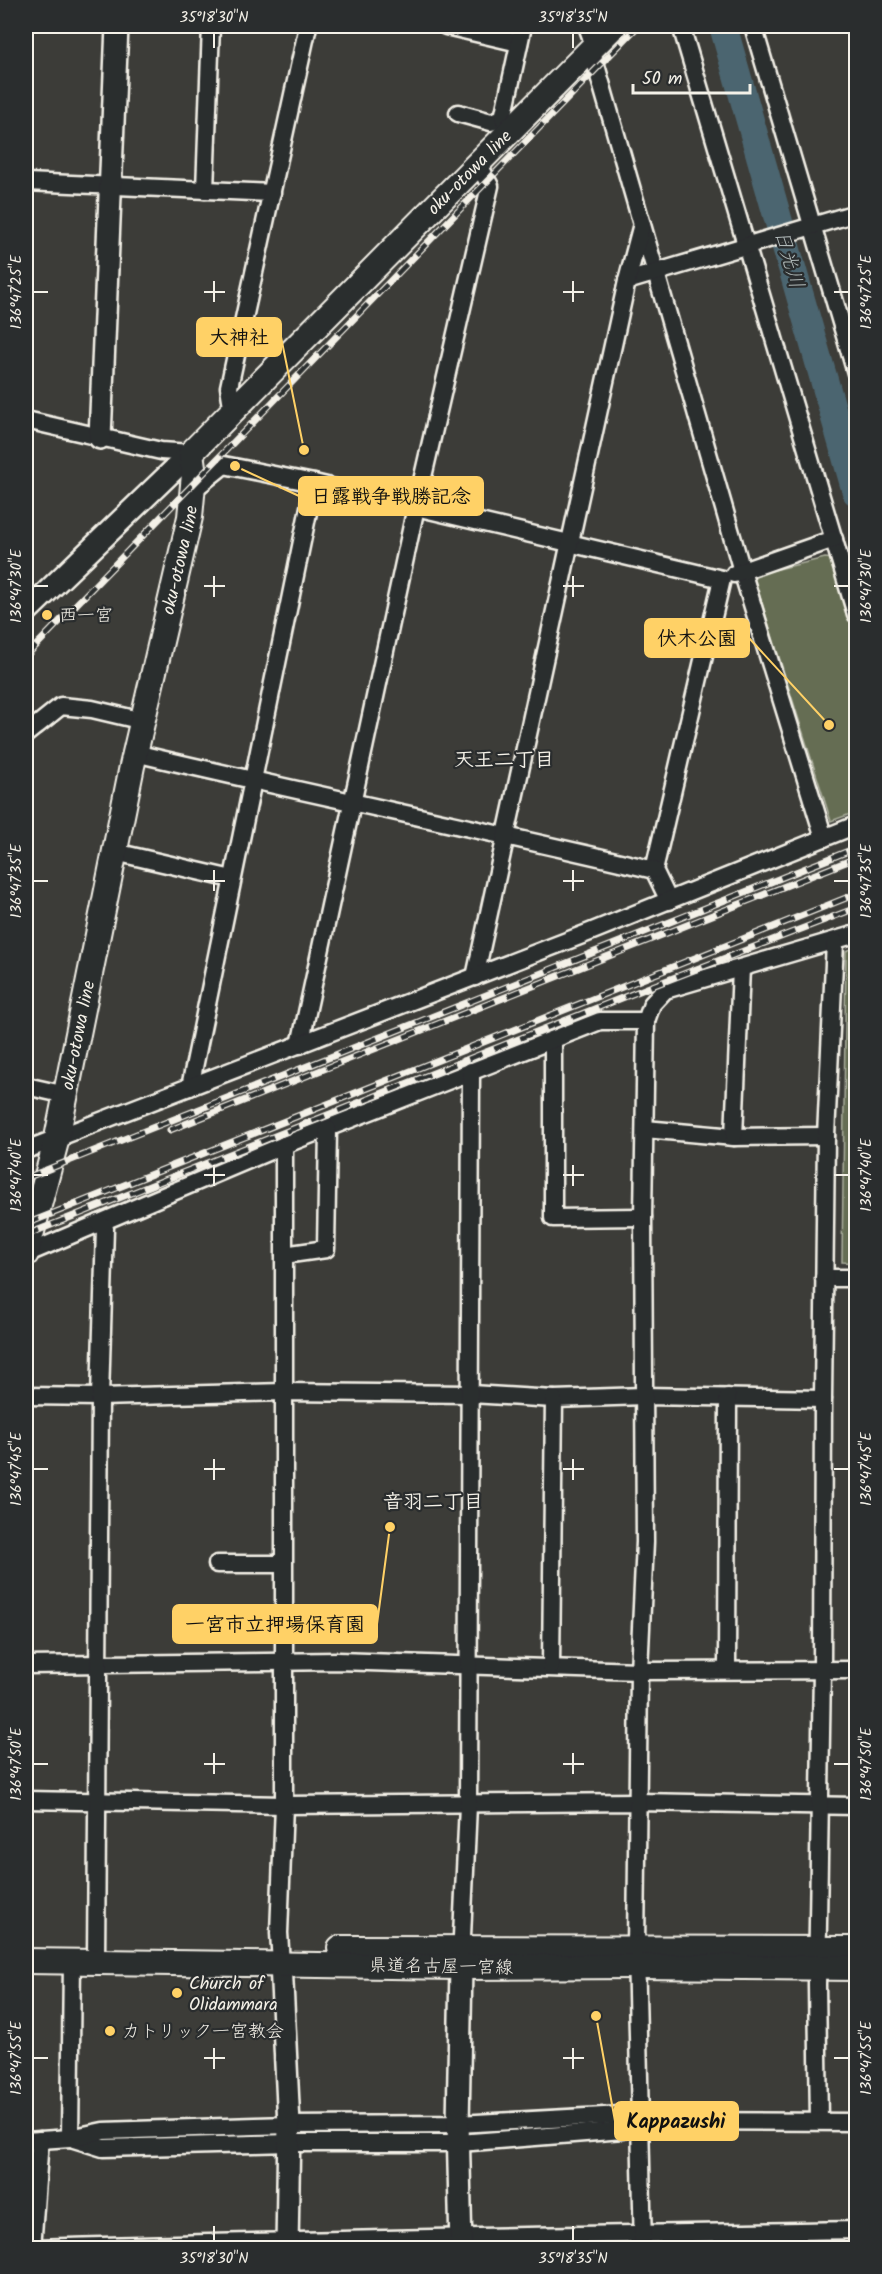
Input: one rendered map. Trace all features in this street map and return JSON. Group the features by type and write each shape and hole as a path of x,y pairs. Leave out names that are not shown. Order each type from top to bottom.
{"main road":[{"name":"oku-otowa line","path":"26,1254 57,1138 135,753 190,517 194,474 192,453 478,163 507,124 591,40 614,26"},
{"name":"県道名古屋一宮線","path":"26,1946 96,1954 636,1958 818,1958 856,1949"},
{"name":"県道名古屋一宮線","path":"26,1961 72,1961 96,1954"},
{"name":"県道名古屋一宮線","path":"818,1958 856,1968"}],"street":[{"path":"100,438 117,26"},
{"path":"205,190 211,26"},
{"path":"233,412 229,387 308,26"},
{"path":"452,26 519,43"},
{"path":"458,113 507,124 523,26"},
{"path":"681,26 749,245 856,614"},
{"path":"753,26 809,228 856,374"},
{"path":"591,40 742,571 824,838"},
{"path":"300,1045 416,507 490,186 478,163"},
{"path":"26,182 272,193"},
{"path":"627,281 856,213"},
{"path":"475,977 627,281 642,223"},
{"path":"26,420 162,451 192,453"},
{"path":"26,612 192,453"},
{"path":"193,490 224,465 314,483 722,579 834,539"},
{"path":"190,1087 314,483"},
{"path":"669,901 654,870 722,579"},
{"path":"26,734 61,706 92,709 143,722"},
{"path":"135,753 252,781 507,835 654,870"},
{"path":"26,1150 475,977 856,825"},
{"path":"115,852 232,879"},
{"path":"644,2241 636,1958 639,1671 645,1542 643,1217 646,1021 652,1004 665,990 856,934"},
{"path":"819,2121 822,1399 826,1136 835,942"},
{"path":"734,1137 741,968"},
{"path":"26,1254 284,1145 600,1021 646,1021"},
{"path":"553,1040 553,1218 643,1217"},
{"path":"461,2243 458,2134 461,1957 468,1804 471,1071"},
{"path":"26,1086 66,1095"},
{"path":"284,1255 327,1249 328,1129"},
{"path":"645,1129 734,1137 826,1136"},
{"path":"284,1145 284,1805 279,1933 289,2134 287,2244"},
{"path":"96,1954 100,1397 105,1228 99,1223"},
{"path":"824,1278 856,1278"},
{"path":"26,1396 100,1397 284,1392 471,1394 554,1399 644,1396 822,1399"},
{"path":"727,1670 728,1397"},
{"path":"551,1667 554,1399"},
{"path":"217,1564 283,1564"},
{"path":"26,1665 283,1661 468,1664 639,1671 856,1670"},
{"path":"26,1800 284,1805 638,1802 856,1806"},
{"path":"70,2138 72,1961"},
{"path":"856,2122 641,2121 623,2130 458,2134 289,2134 103,2148 70,2138 33,2140 34,2248 644,2241 856,2230"}],"green space":[{"path":"825,558 833,559 856,638 856,812 831,821 753,575"},
{"path":"856,947 856,1263 842,1262 846,951"}],"waterway":[{"name":"日光川","path":"723,26 856,492"}],"railway":[{"path":"26,656 638,26"},
{"path":"26,1178 856,848"},
{"path":"170,1130 856,858"},
{"path":"26,1224 856,894"},
{"path":"26,1235 647,988 856,908"}],"place":[{"name":"大神社","path":"304,450"},
{"name":"日露戦争戦勝記念","path":"235,466"},
{"name":"西一宮","path":"47,615"},
{"name":"伏木公園","path":"829,725"},
{"name":"一宮市立押場保育園","path":"390,1527"},
{"name":"Church of Olidammara","path":"177,1993"},
{"name":"Kappazushi","path":"596,2016"},
{"name":"カトリック一宮教会","path":"110,2031"}],"district":[{"name":"天王二丁目","path":"504,759"},
{"name":"音羽二丁目","path":"433,1501"}]}
